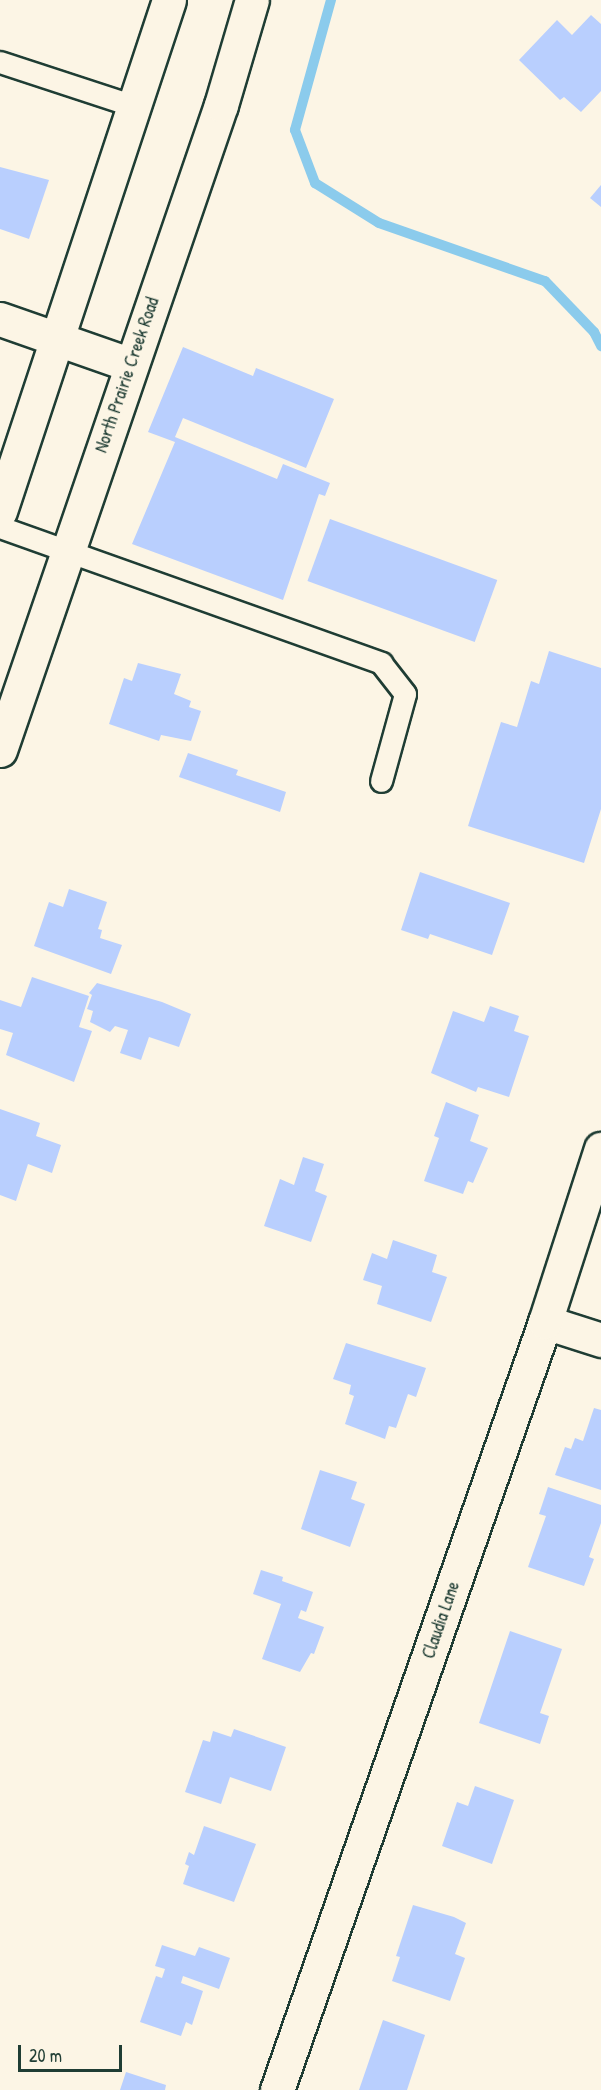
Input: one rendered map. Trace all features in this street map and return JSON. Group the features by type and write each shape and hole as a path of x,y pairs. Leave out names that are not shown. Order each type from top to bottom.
{"main road":[{"path":"0,511 169,0"},
{"name":"North Prairie Creek Road","path":"0,750 221,105 252,0"},
{"path":"0,319 131,364"},
{"name":"Claudia Lane","path":"277,2090 545,1322 601,1149"},
{"path":"545,1322 601,1340"}],"lane":[{"path":"0,62 134,106"},
{"path":"0,527 381,663 405,694 381,781"}],"building":[{"path":"591,15 601,24 601,91 581,112 564,97 560,100 519,60 557,20 572,35"},
{"path":"0,167 49,180 29,239 0,229"},
{"path":"601,185 601,207 590,198"},
{"path":"183,347 253,376 256,368 334,399 306,468 183,418 175,437 277,479 283,464 330,483 325,496 319,494 283,600 132,544 175,442 148,432"},
{"path":"330,519 497,580 475,642 307,581"},
{"path":"549,651 601,668 601,809 584,863 468,826 501,722 517,727 531,681 539,684"},
{"path":"138,663 181,674 174,694 191,701 189,707 201,711 191,741 161,735 159,741 109,724 124,678 132,681"},
{"path":"188,753 238,770 236,775 286,792 280,812 179,777"},
{"path":"420,872 510,903 492,955 430,934 428,939 401,930"},
{"path":"69,889 107,902 98,929 102,930 100,938 122,945 111,974 34,946 49,902 63,907"},
{"path":"32,977 89,996 79,1027 92,1031 74,1082 6,1055 13,1033 0,1029 0,1000 21,1007"},
{"path":"97,983 162,1002 191,1014 179,1047 149,1037 141,1060 120,1053 128,1030 115,1026 110,1032 90,1022 93,1011 87,1009 92,995 89,993"},
{"path":"490,1006 519,1016 514,1031 529,1036 509,1097 478,1087 476,1092 431,1073 453,1011 484,1022"},
{"path":"446,1102 479,1115 470,1141 488,1148 473,1183 468,1181 463,1194 424,1181 439,1138 434,1136"},
{"path":"0,1109 40,1123 36,1136 61,1145 52,1173 28,1164 16,1201 0,1195"},
{"path":"303,1157 324,1164 315,1191 327,1196 311,1242 264,1226 280,1179 294,1185"},
{"path":"393,1240 437,1255 432,1272 447,1277 431,1322 377,1304 382,1286 363,1280 372,1253 387,1259"},
{"path":"346,1343 426,1368 416,1397 408,1394 396,1428 389,1426 385,1439 345,1424 354,1396 349,1394 351,1385 333,1379"},
{"path":"594,1408 601,1410 601,1490 555,1475 565,1447 571,1449 575,1438 583,1441"},
{"path":"320,1470 357,1482 351,1499 365,1504 350,1547 301,1529"},
{"path":"548,1487 601,1505 601,1523 589,1557 594,1559 584,1586 528,1567 546,1516 539,1514"},
{"path":"261,1570 283,1577 282,1581 313,1592 306,1612 301,1610 298,1618 324,1627 314,1654 311,1653 300,1672 262,1659 281,1604 253,1594"},
{"path":"510,1631 562,1649 540,1713 549,1716 540,1744 479,1723"},
{"path":"234,1729 286,1747 271,1791 230,1777 221,1804 185,1792 203,1740 210,1742 213,1731 231,1737"},
{"path":"475,1786 514,1800 492,1864 442,1846 457,1802 468,1806"},
{"path":"204,1826 256,1844 234,1902 183,1884 189,1866 185,1864 189,1852 194,1855"},
{"path":"413,1905 454,1917 466,1923 455,1954 465,1958 450,2001 392,1981 400,1957 396,1956"},
{"path":"162,1945 195,1956 199,1947 230,1958 219,1989 183,1976 181,1983 203,1991 192,2025 186,2022 181,2036 140,2022 156,1976 162,1978 165,1969 155,1966"},
{"path":"383,2020 425,2035 407,2090 359,2090"},
{"path":"126,2072 166,2085 165,2090 120,2090"}],"waterway":[{"path":"331,0 295,130 315,183 379,223 545,281 594,332 601,346"}]}
